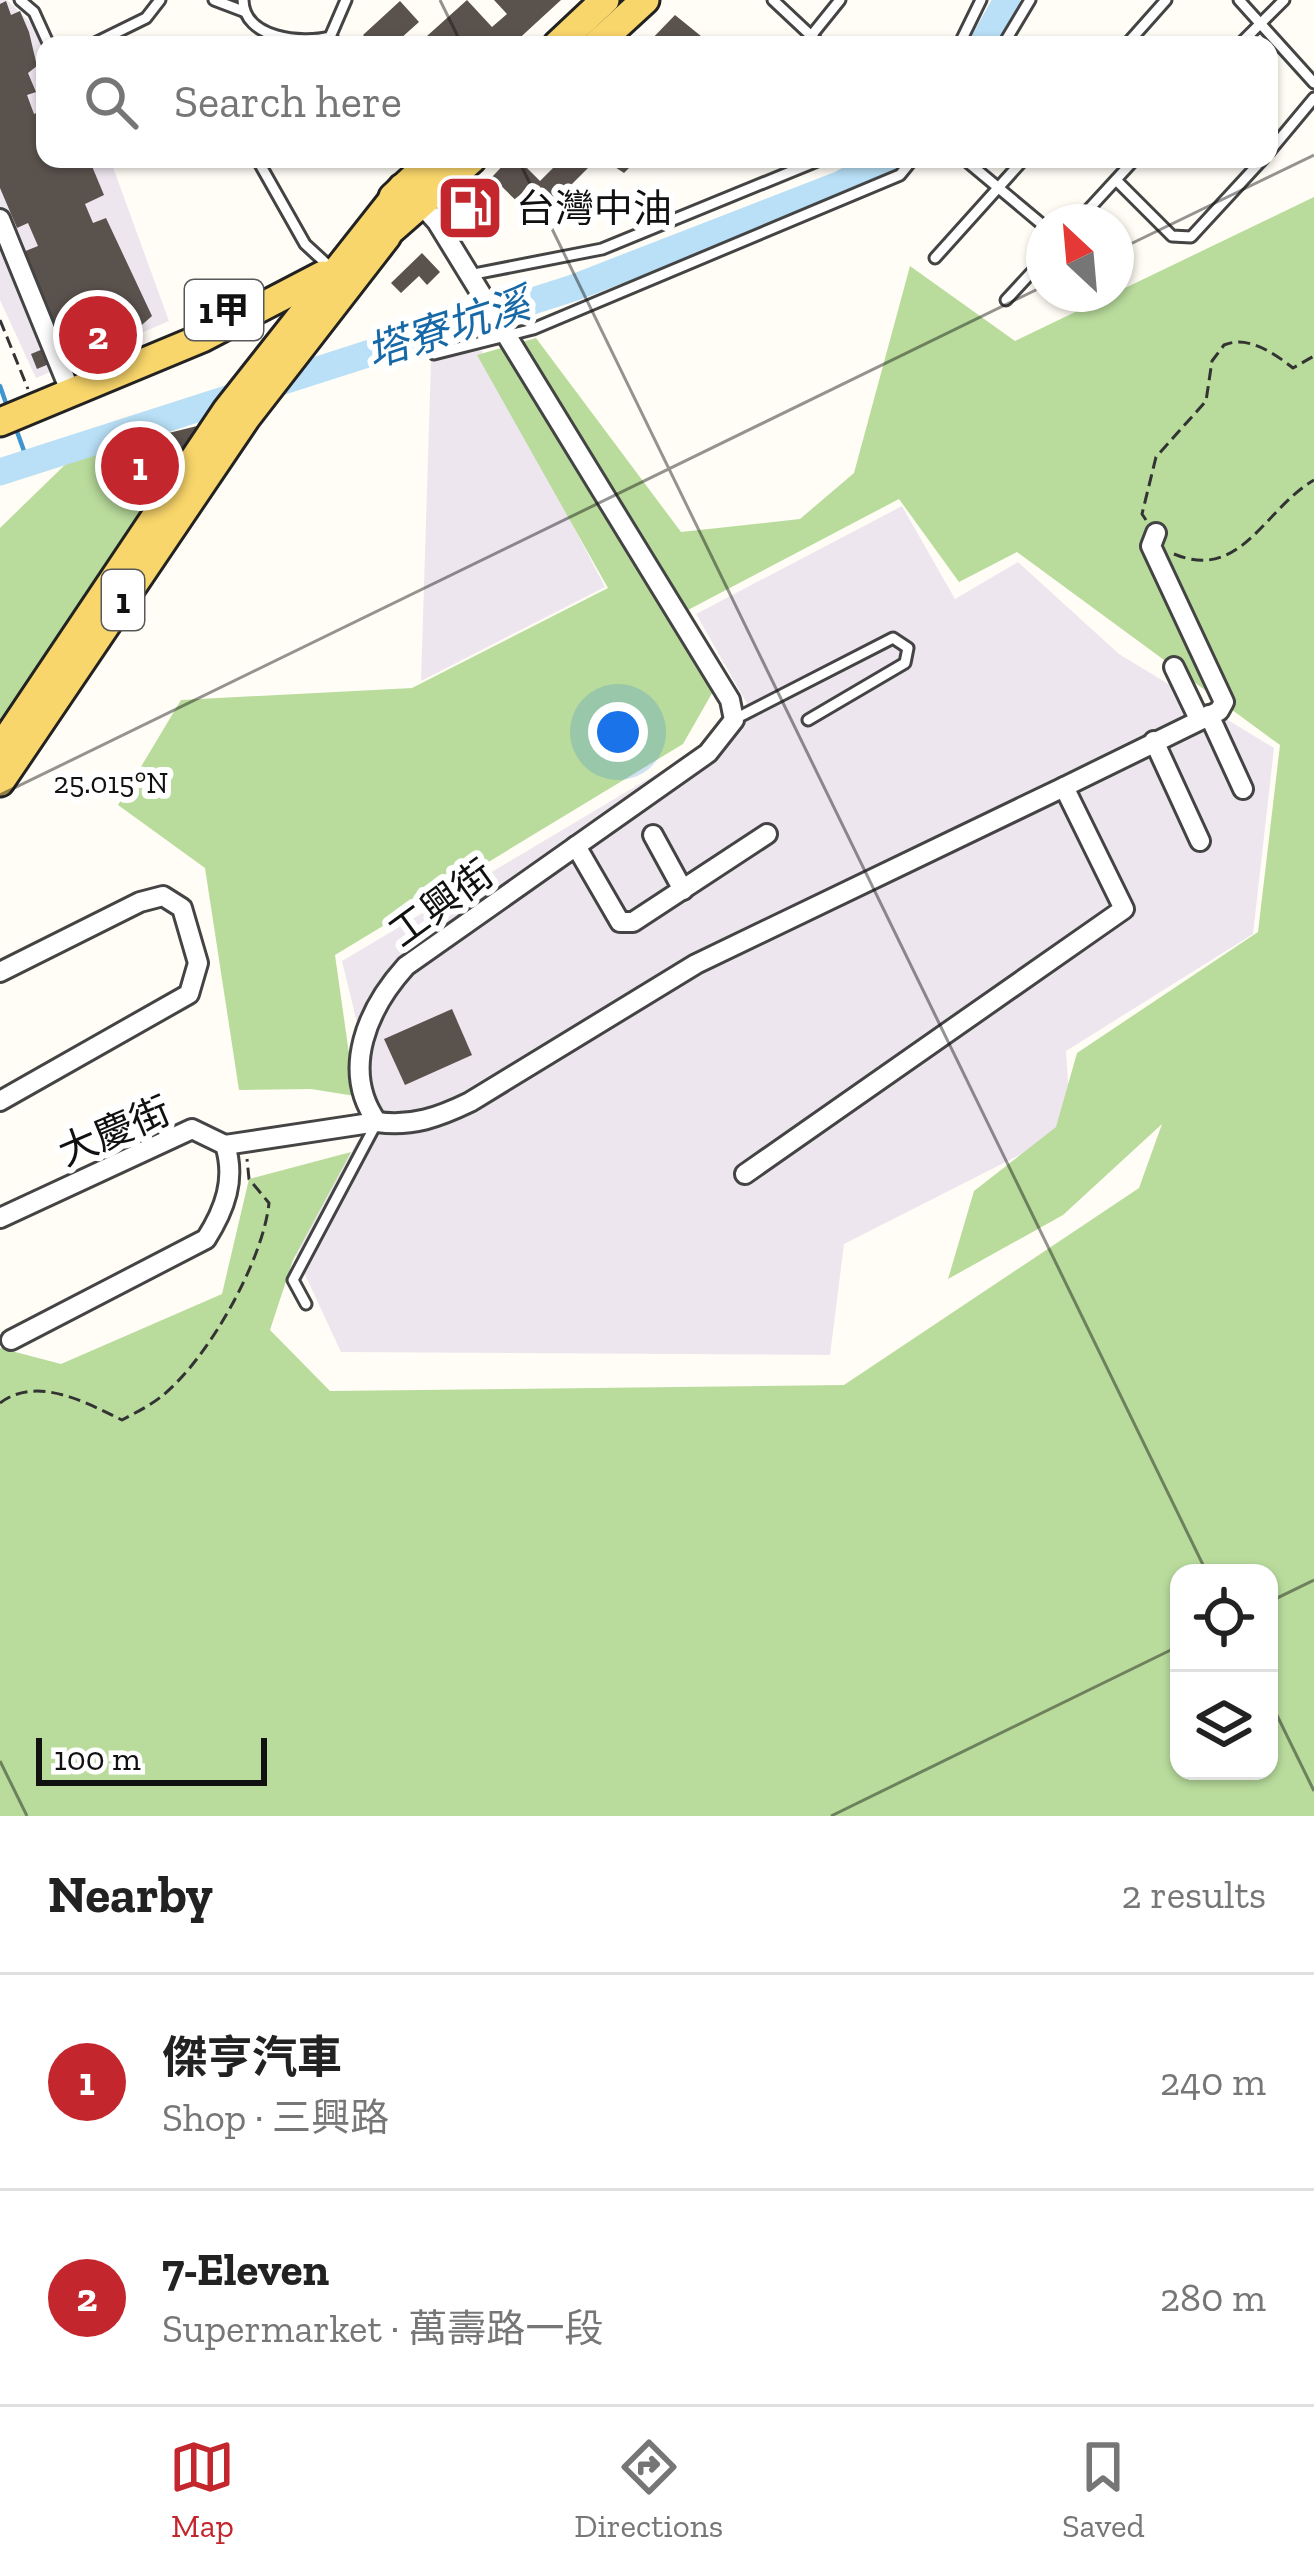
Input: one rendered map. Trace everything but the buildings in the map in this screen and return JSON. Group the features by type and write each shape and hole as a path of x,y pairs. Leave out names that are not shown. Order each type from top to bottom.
{"main road":[{"path":"567,36 605,0"},
{"path":"606,36 645,0"},
{"name":"1","path":"0,749 293,335 334,269 388,236 413,196 445,168"},
{"name":"1甲","path":"0,422 21,399 257,313 334,269 413,196"},
{"name":"1甲","path":"67,384 249,299 334,269"},
{"path":"257,313 276,311 293,335"},
{"name":"1","path":"0,782 236,414"}],"street":[{"path":"413,196 469,274 730,700 734,720"},
{"path":"0,219 67,384"},
{"path":"235,1143 437,1118 696,964 1204,717 1225,702 1151,547 1156,533"},
{"path":"1174,667 1243,789"},
{"name":"工興街","path":"377,1122 364,1104 360,1063 368,1020 380,994 406,966 708,753 734,720"},
{"path":"1154,742 1200,841"},
{"path":"745,1174 1124,909 1064,787"},
{"path":"576,846 620,922 633,922 767,834"},
{"path":"653,835 683,890"},
{"name":"大慶街","path":"0,972 163,896 182,908 198,963 189,994 0,1101"},
{"name":"大慶街","path":"0,1218 192,1130 235,1143 222,1213 206,1239 11,1340"}],"lane":[{"path":"20,0 34,12 45,36"},
{"path":"110,36 146,18 160,0"},
{"path":"214,0 243,5 278,36"},
{"path":"335,36 346,0"},
{"path":"773,0 811,36 840,0"},
{"path":"963,36 981,0"},
{"path":"1008,36 1030,0"},
{"path":"1134,36 1166,0"},
{"path":"1239,0 1271,36"},
{"path":"1247,36 1284,0"},
{"path":"1278,44 1314,83"},
{"path":"1278,141 1314,98"},
{"path":"263,168 334,269"},
{"path":"469,274 602,249 800,168"},
{"path":"434,354 506,336 794,221 900,175 906,168"},
{"path":"975,168 1026,211"},
{"path":"935,258 1016,168"},
{"path":"1094,204 1126,168"},
{"path":"1115,180 1172,236 1191,237 1255,168"},
{"path":"1006,300 1026,278"},
{"path":"734,720 893,638 908,647 904,663 808,720"},
{"path":"306,1304 293,1280 377,1122"}],"path":[{"path":"0,320 21,399"},
{"path":"1314,356 1293,368 1245,342 1224,345 1212,361 1206,401 1156,457 1142,514 1170,553 1194,562 1216,563 1239,552 1289,495 1314,480"},
{"path":"0,1402 13,1393 67,1394 122,1420 162,1397 217,1331 266,1230 269,1203 249,1179 235,1143"}],"shaded area":[{"path":"0,0 7,0 38,30 36,168 113,168 169,321 36,378 0,300"},
{"path":"481,349 605,587 421,681 431,361"},
{"path":"902,506 955,599 1018,562 1119,654 1274,748 1253,934 1066,1051 1071,1129 844,1244 830,1355 341,1352 292,1247 378,1109 342,961 754,716 696,614"}],"green space":[{"path":"1314,197 1314,1816 0,1816 0,1348 61,1364 222,1294 249,1179 351,1152 293,1260 270,1330 330,1391 844,1385 1139,1188 1162,1124 1063,1215 948,1279 974,1191 1056,1127 1077,1053 1258,932 1280,745 1017,552 959,582 899,499 688,610 723,674 683,744 335,955 355,1096 311,1089 239,1090 205,868 118,805 181,700 412,688 608,588 477,355 536,338 681,532 800,519 854,473 910,266 1015,341 1075,312 1134,312 1134,284"},
{"path":"103,449 104,488 162,485 0,724 0,528 72,458"}],"waterway":[{"name":"塔寮坑溪","path":"987,36 1007,0"},
{"name":"塔寮坑溪","path":"0,472 573,288 841,184 870,168"},
{"path":"0,386 8,409"},
{"path":"15,426 28,462"}],"place":[{"name":"台灣中油","path":"470,208"},
{"name":"7-Eleven","path":"98,335"},
{"name":"傑亨汽車","path":"140,466"}]}
